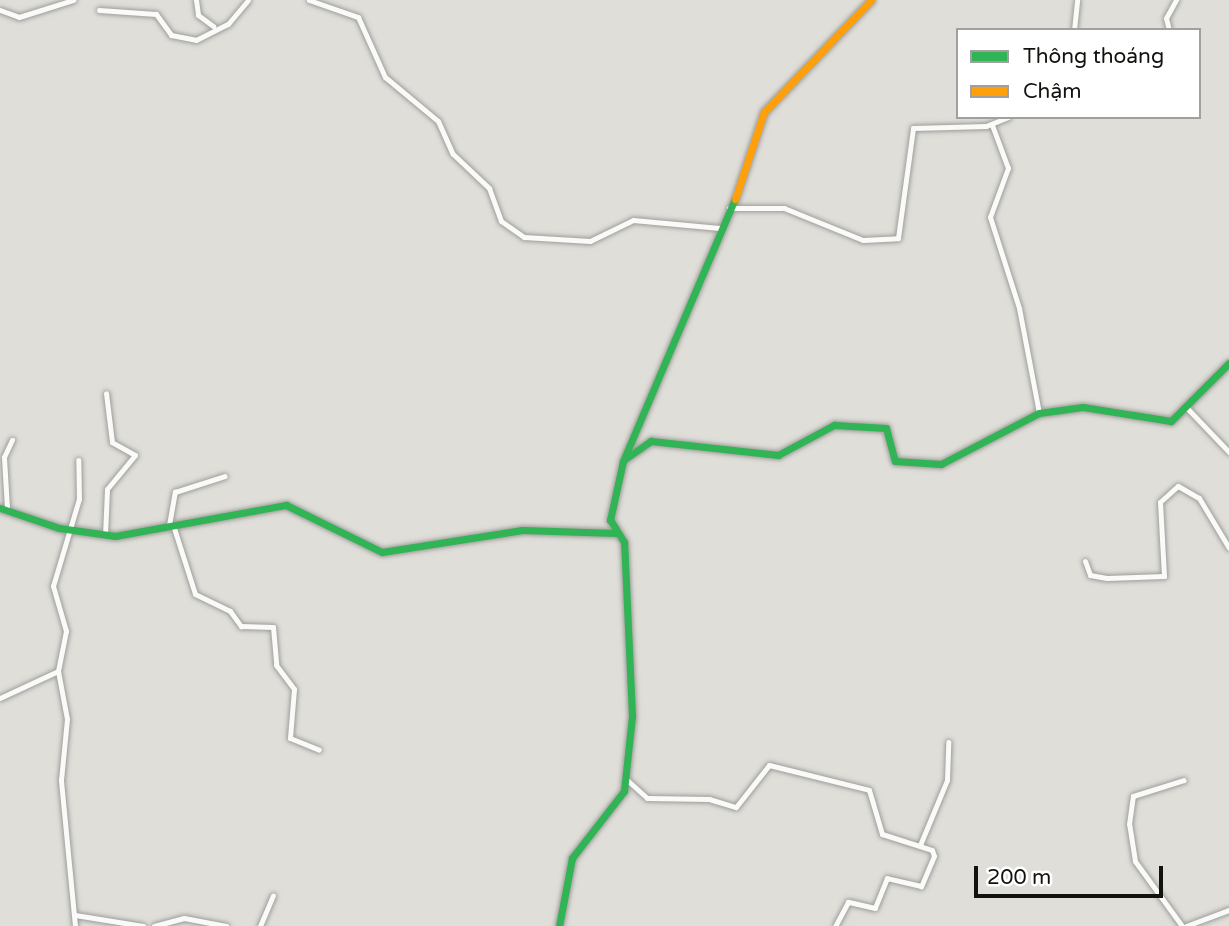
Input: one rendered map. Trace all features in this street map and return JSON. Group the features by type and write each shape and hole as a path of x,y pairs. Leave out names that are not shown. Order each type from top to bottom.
{"street":[{"path":"0,10 19,17 73,0"},
{"path":"196,0 198,15 213,26"},
{"path":"99,10 156,13 181,39 199,39 213,26 228,24 248,0"},
{"path":"309,0 358,17 385,76 428,110 453,153 489,188 501,221 524,237 590,241 640,220 720,228"},
{"path":"559,926 572,858 617,808 626,779 632,716 624,542 610,520 623,461 720,228 756,150 764,112 872,0"},
{"path":"1074,28 1077,0"},
{"path":"1168,28 1166,18 1176,0"},
{"path":"729,208 784,208 863,240 898,238 913,128 992,125 1004,119"},
{"path":"992,125 1007,168 990,217 1019,308 1039,413"},
{"path":"623,461 651,441 778,455 834,425 891,430 895,461 936,465 1039,413 1083,407 1166,422 1187,408 1229,363"},
{"path":"105,536 107,489 135,455 112,442 106,393"},
{"path":"1187,408 1229,452"},
{"path":"12,440 4,457 4,508 67,530 105,536 286,505 382,552 522,530 617,533"},
{"path":"75,926 58,671 66,631 53,586 67,530 79,499 78,460"},
{"path":"225,476 174,492 171,525 195,594 230,611 241,626 273,626 276,665 294,689 290,738 319,750"},
{"path":"1085,561 1090,575 1107,579 1164,576 1160,502 1178,486 1199,498 1229,548"},
{"path":"0,698 58,671"},
{"path":"920,845 947,780 948,742"},
{"path":"626,779 647,798 709,799 736,807 760,769 774,765 867,789 882,834 920,845 934,853 923,884 887,878 875,908 848,902 835,926"},
{"path":"1184,780 1133,796 1129,824 1136,864 1187,925 1229,910"},
{"path":"260,926 273,896"},
{"path":"75,915 143,926"},
{"path":"154,926 184,919 226,926"}],"traffic: fast":[{"path":"559,926 572,858 624,791 632,716 624,542 610,520 623,461 735,199"},
{"path":"625,459 651,441 778,455 834,425 886,428 895,461 941,464 1039,413 1083,407 1171,421 1229,363"},
{"path":"0,508 59,528 115,536 286,505 382,552 522,530 616,533"}],"traffic: slow":[{"path":"735,199 764,112 871,0"}]}
